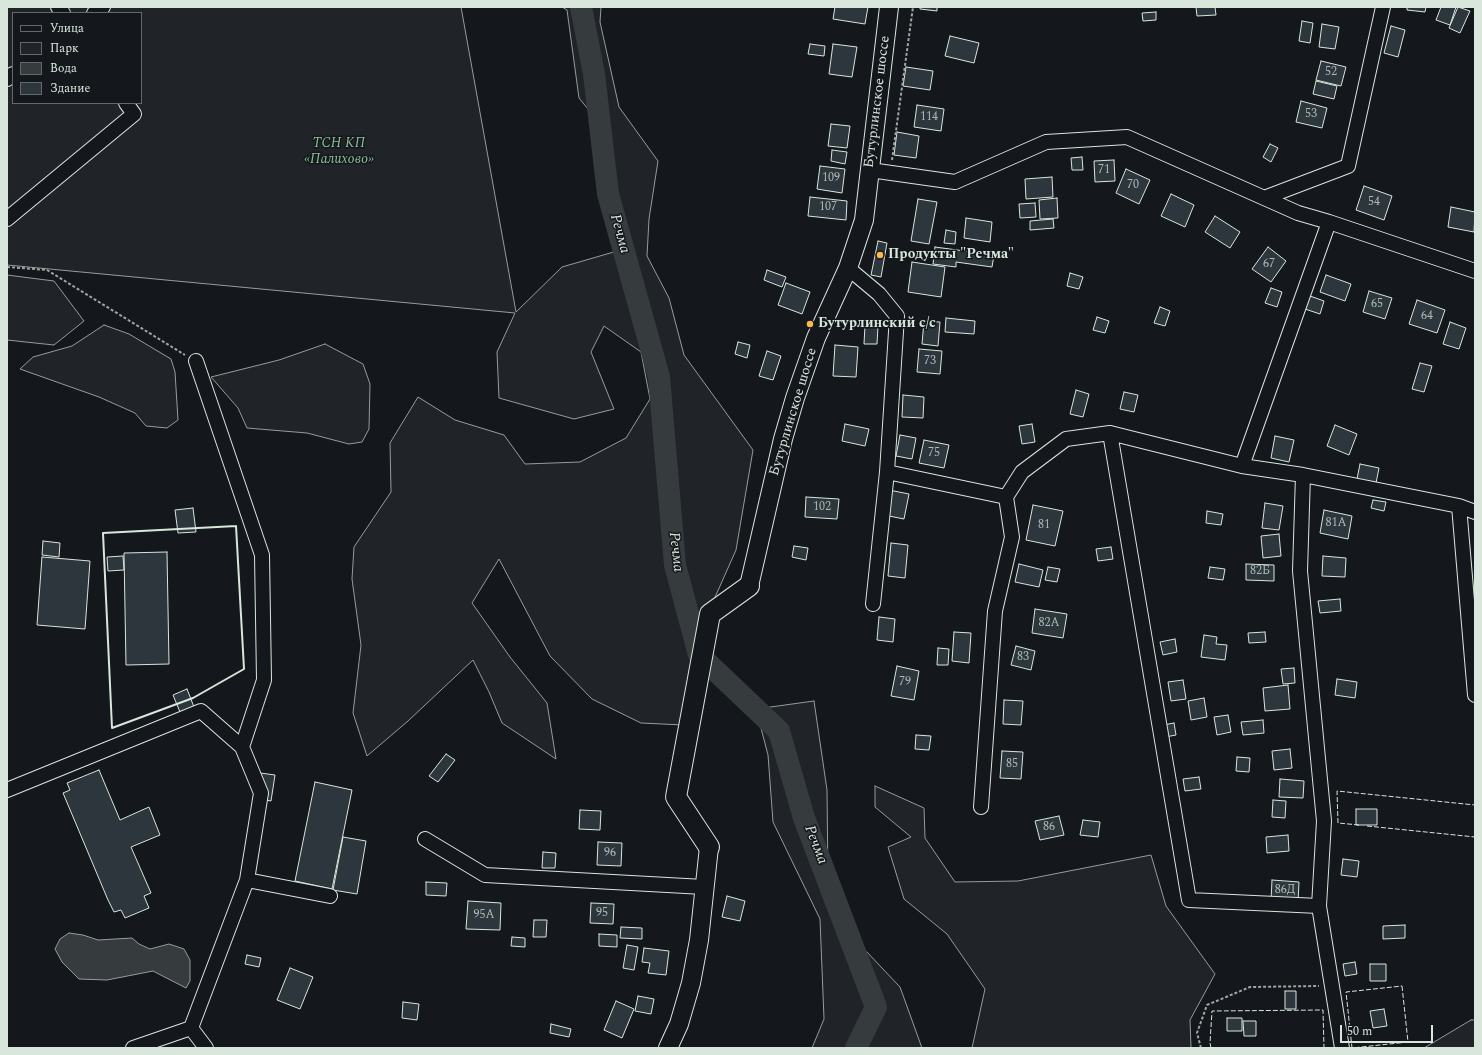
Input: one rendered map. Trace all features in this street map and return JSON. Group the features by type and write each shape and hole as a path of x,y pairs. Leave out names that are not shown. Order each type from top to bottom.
{"highway":[{"path":"709,847 676,797 710,614 749,586"}],"main road":[{"name":"Бутурлинское шоссе","path":"749,586 783,439 795,398 816,338 848,268 864,220 889,7"},
{"path":"668,1048 679,1024 691,983 699,940 709,847"}],"street":[{"path":"1264,198 1348,166 1383,7"},
{"path":"7,219 134,114 127,104"},
{"path":"870,170 955,182 1046,142 1127,137 1298,213 1475,271"},
{"path":"1242,466 1329,222"},
{"path":"848,268 879,294 897,316 887,472 873,604"},
{"path":"196,362 262,554 264,680 242,747"},
{"path":"1110,433 1189,900 1319,906"},
{"path":"981,807 995,611 1012,537 1006,497 1022,472 1066,439 1110,433 1242,466 1303,475 1458,506 1475,512"},
{"path":"887,472 1006,497"},
{"path":"1303,475 1300,572 1324,821 1319,906 1342,1048"},
{"path":"1458,506 1475,695"},
{"path":"7,790 201,711 242,747 261,792 247,880 191,1028"},
{"path":"425,840 485,875 704,887"},
{"path":"247,880 330,896"},
{"path":"132,1048 191,1028"},
{"path":"191,1028 206,1048"}],"path":[{"path":"891,173 913,7"},
{"path":"7,267 47,270 196,362"},
{"path":"1201,1048 1197,1033 1207,1005 1250,987 1324,986"}],"green space":[{"name":"ТСН КП «Палихово»","path":"7,7 461,7 516,312 562,267 624,249 608,194 600,124 579,98 567,10 562,7 601,7 600,22 619,107 658,161 649,219 647,256 669,298 684,355 753,450 736,550 708,613 683,725 641,723 592,699 550,656 499,559 472,603 510,657 547,703 556,759 502,723 473,660 408,721 367,756 353,713 361,645 352,579 354,547 391,492 390,443 418,397 455,420 504,435 525,464 580,462 626,438 650,399 641,352 604,326 591,352 614,409 574,419 499,398 497,352 515,313 7,265"},
{"path":"7,275 54,281 84,321 54,345 7,340"},
{"path":"104,325 129,334 171,359 175,372 178,420 167,428 146,426 135,413 99,397 20,369 33,357 72,346"},
{"path":"325,344 363,364 370,384 369,429 362,442 349,444 307,433 247,428 238,408 211,377 279,360"},
{"path":"814,701 827,790 828,880 848,932 900,987 922,1048 812,1048 824,1019 820,919 773,822 768,755 756,709"},
{"path":"875,786 924,808 925,838 955,882 1018,881 1151,855 1166,906 1215,974 1190,1020 1191,1048 972,1048 985,989 947,934 904,899 888,847 911,837 875,807"},
{"path":"1471,1020 1475,1020 1475,1048 1424,1048"}],"water":[{"path":"69,933 83,935 98,940 132,938 139,944 150,949 169,944 184,949 190,960 190,981 186,988 153,971 107,980 79,979 62,962 55,949 60,939"}],"building":[{"path":"835,7 868,7 865,24 833,19"},
{"path":"920,7 937,7 937,11 920,9"},
{"path":"1196,7 1215,7 1216,15 1197,16"},
{"path":"1407,7 1426,7 1425,12 1407,10"},
{"path":"1441,7 1456,7 1450,25 1436,20"},
{"path":"1458,7 1470,11 1460,33 1449,28"},
{"path":"1156,12 1156,20 1143,21 1142,13"},
{"path":"1302,21 1313,23 1310,43 1299,41"},
{"path":"1322,24 1339,27 1335,49 1319,47"},
{"path":"1391,26 1405,30 1398,57 1384,53"},
{"path":"950,36 979,43 974,63 945,56"},
{"path":"810,44 825,46 824,56 808,54"},
{"path":"833,44 857,47 852,77 829,74"},
{"path":"1321,61 1346,67 1341,86 1316,80"},
{"path":"906,67 933,71 930,90 903,86"},
{"path":"1316,81 1337,86 1334,99 1313,94"},
{"path":"1301,101 1327,108 1322,128 1296,122"},
{"path":"917,105 944,109 941,131 914,127"},
{"path":"831,124 850,126 847,148 828,146"},
{"path":"897,132 919,136 916,158 894,155"},
{"path":"1270,144 1278,148 1271,162 1263,157"},
{"path":"832,150 847,152 845,164 831,161"},
{"path":"1082,157 1083,170 1072,170 1071,158"},
{"path":"1114,160 1115,181 1095,182 1094,161"},
{"path":"820,166 845,169 842,193 817,189"},
{"path":"1126,169 1150,180 1139,204 1116,193"},
{"path":"1052,177 1053,197 1026,199 1025,179"},
{"path":"1364,186 1392,196 1384,220 1356,210"},
{"path":"1171,194 1194,205 1185,227 1161,216"},
{"path":"810,197 847,201 846,220 808,216"},
{"path":"1057,198 1058,218 1040,219 1039,200"},
{"path":"918,199 937,202 929,244 911,241"},
{"path":"1035,203 1036,217 1020,218 1019,204"},
{"path":"1451,207 1475,212 1474,232 1448,227"},
{"path":"1215,216 1240,232 1230,248 1205,232"},
{"path":"966,218 992,222 990,242 964,238"},
{"path":"1053,219 1054,228 1030,230 1030,221"},
{"path":"946,230 956,232 955,244 944,243"},
{"path":"878,241 887,243 881,277 871,275"},
{"path":"935,247 994,255 992,267 956,262 956,267 933,264"},
{"path":"1268,247 1286,261 1271,282 1252,269"},
{"path":"912,262 945,267 941,297 908,292"},
{"path":"767,270 786,277 782,287 764,280"},
{"path":"1070,273 1083,277 1079,289 1067,286"},
{"path":"1326,275 1351,284 1345,301 1320,292"},
{"path":"786,283 810,292 802,314 778,305"},
{"path":"1271,288 1282,292 1277,307 1265,303"},
{"path":"1369,291 1392,298 1385,319 1363,312"},
{"path":"1310,296 1324,301 1320,314 1305,309"},
{"path":"1417,300 1445,310 1437,333 1409,324"},
{"path":"1160,307 1170,311 1165,326 1154,323"},
{"path":"1097,317 1109,321 1105,333 1093,330"},
{"path":"946,318 975,321 974,334 945,332"},
{"path":"924,321 940,322 938,346 922,344"},
{"path":"1450,322 1466,328 1459,349 1443,344"},
{"path":"865,325 878,326 877,344 864,344"},
{"path":"738,342 750,345 747,358 735,354"},
{"path":"835,345 858,347 856,377 833,376"},
{"path":"919,349 942,351 940,374 917,372"},
{"path":"767,351 781,356 773,380 759,376"},
{"path":"1420,363 1432,366 1424,392 1412,389"},
{"path":"1076,390 1089,394 1083,417 1070,414"},
{"path":"1124,392 1138,395 1134,412 1120,409"},
{"path":"903,395 924,397 923,418 902,417"},
{"path":"845,424 869,429 865,446 842,441"},
{"path":"1032,424 1035,442 1022,444 1019,426"},
{"path":"1335,425 1357,434 1349,455 1327,446"},
{"path":"900,435 916,438 912,459 896,456"},
{"path":"1275,436 1294,440 1289,462 1271,458"},
{"path":"924,440 949,445 944,468 919,463"},
{"path":"1360,464 1379,468 1376,483 1357,479"},
{"path":"889,490 909,494 904,519 884,515"},
{"path":"806,497 839,499 837,519 805,517"},
{"path":"1373,500 1386,502 1384,511 1371,508"},
{"path":"1265,503 1283,506 1279,530 1262,528"},
{"path":"1033,505 1063,511 1055,546 1026,540"},
{"path":"193,508 196,532 178,533 175,510"},
{"path":"1324,510 1352,516 1348,539 1320,533"},
{"path":"1207,511 1223,514 1221,525 1206,523"},
{"path":"1279,534 1281,556 1263,558 1261,536"},
{"path":"43,541 60,543 59,557 42,555"},
{"path":"891,543 908,545 905,578 888,576"},
{"path":"794,546 808,548 806,560 792,557"},
{"path":"1111,547 1113,559 1098,561 1096,549"},
{"path":"167,552 169,664 126,665 124,553"},
{"path":"123,556 124,570 108,571 107,557"},
{"path":"1323,556 1346,558 1345,577 1322,576"},
{"path":"42,557 90,561 85,629 37,625"},
{"path":"1019,564 1043,570 1039,587 1015,582"},
{"path":"1246,564 1274,565 1274,581 1246,580"},
{"path":"1048,567 1060,569 1057,582 1045,580"},
{"path":"1210,567 1225,569 1223,580 1208,578"},
{"path":"1340,599 1341,611 1320,613 1318,601"},
{"path":"1035,609 1067,614 1063,638 1032,633"},
{"path":"879,617 895,619 893,642 877,640"},
{"path":"954,632 971,633 969,663 952,661"},
{"path":"1265,632 1266,642 1249,643 1248,633"},
{"path":"1204,635 1217,637 1216,644 1227,645 1225,660 1201,657"},
{"path":"1175,639 1177,652 1163,655 1160,642"},
{"path":"1016,646 1035,651 1031,670 1011,665"},
{"path":"938,648 949,649 948,665 937,665"},
{"path":"897,666 919,671 914,700 891,696"},
{"path":"1294,668 1295,683 1283,684 1281,669"},
{"path":"1337,679 1357,682 1355,698 1335,695"},
{"path":"1183,680 1186,699 1171,701 1168,682"},
{"path":"1288,685 1290,709 1265,711 1263,688"},
{"path":"187,689 194,707 180,712 173,695"},
{"path":"1204,698 1207,717 1191,720 1188,701"},
{"path":"1004,700 1023,701 1021,725 1003,724"},
{"path":"1228,715 1231,732 1217,735 1214,717"},
{"path":"1263,720 1264,733 1243,735 1241,722"},
{"path":"1174,723 1176,735 1160,738 1158,726"},
{"path":"916,735 931,736 929,750 915,749"},
{"path":"1290,749 1292,768 1274,770 1272,751"},
{"path":"1002,751 1023,752 1021,779 1000,778"},
{"path":"446,754 455,760 438,782 429,776"},
{"path":"1237,757 1250,758 1249,772 1236,771"},
{"path":"99,770 120,820 149,807 160,835 131,847 151,893 144,896 149,908 125,918 121,910 114,912 108,900 63,793 70,790 67,783"},
{"path":"260,773 275,775 271,801 256,798"},
{"path":"1199,777 1201,789 1185,791 1183,779"},
{"path":"1280,779 1304,781 1303,798 1279,797"},
{"path":"315,782 352,790 332,889 295,881"},
{"path":"1273,800 1286,801 1285,818 1272,817"},
{"path":"1356,809 1377,809 1377,825 1356,825"},
{"path":"580,810 601,811 600,830 579,829"},
{"path":"1059,816 1064,835 1040,840 1035,821"},
{"path":"1083,820 1100,822 1098,837 1080,835"},
{"path":"1288,835 1289,851 1267,853 1266,837"},
{"path":"343,837 366,841 357,894 333,890"},
{"path":"598,842 622,843 621,866 597,865"},
{"path":"543,852 556,853 555,868 542,868"},
{"path":"1343,859 1359,861 1357,877 1341,875"},
{"path":"1272,880 1299,882 1298,902 1271,901"},
{"path":"426,882 447,883 446,896 426,895"},
{"path":"727,896 745,901 740,921 722,917"},
{"path":"468,901 501,903 500,930 466,929"},
{"path":"591,903 614,904 613,924 590,923"},
{"path":"534,920 547,920 546,937 533,937"},
{"path":"1405,925 1405,938 1383,939 1383,926"},
{"path":"621,927 642,928 642,939 620,938"},
{"path":"599,934 617,935 617,947 599,946"},
{"path":"512,937 525,938 525,947 511,946"},
{"path":"627,945 638,947 634,970 623,968"},
{"path":"644,948 669,951 666,975 648,973 650,963 642,962"},
{"path":"247,955 261,958 259,967 245,964"},
{"path":"1355,962 1357,974 1345,976 1343,964"},
{"path":"1370,964 1386,964 1386,981 1370,981"},
{"path":"290,968 313,977 300,1009 277,1000"},
{"path":"1285,991 1296,991 1296,1009 1285,1009"},
{"path":"638,996 654,999 651,1014 635,1011"},
{"path":"616,1001 634,1009 622,1038 604,1030"},
{"path":"403,1002 419,1004 417,1020 402,1018"},
{"path":"1384,1009 1387,1026 1373,1028 1370,1011"},
{"path":"1227,1018 1242,1018 1242,1031 1227,1031"},
{"path":"1243,1021 1256,1021 1256,1036 1244,1036"},
{"path":"551,1024 571,1029 569,1037 550,1033"}],"waterway":[{"name":"Речма","path":"581,7 594,74 608,194 659,377 675,565 699,655 779,731 804,818 876,1007 856,1048"}],"fence":[{"path":"1359,825 1338,823 1337,791 1475,805 1475,814"},
{"path":"1367,826 1475,837"},
{"path":"1402,986 1408,1042 1352,1048 1346,992 1402,986"},
{"path":"1211,1048 1212,1011 1323,1010 1324,1048"}],"wall":[{"path":"236,526 244,669 193,698 112,728 103,533 236,526"}],"place":[{"name":"Продукты \"Речма\"","path":"880,255"},
{"name":"Бутурлинский с/с","path":"810,324"}]}
